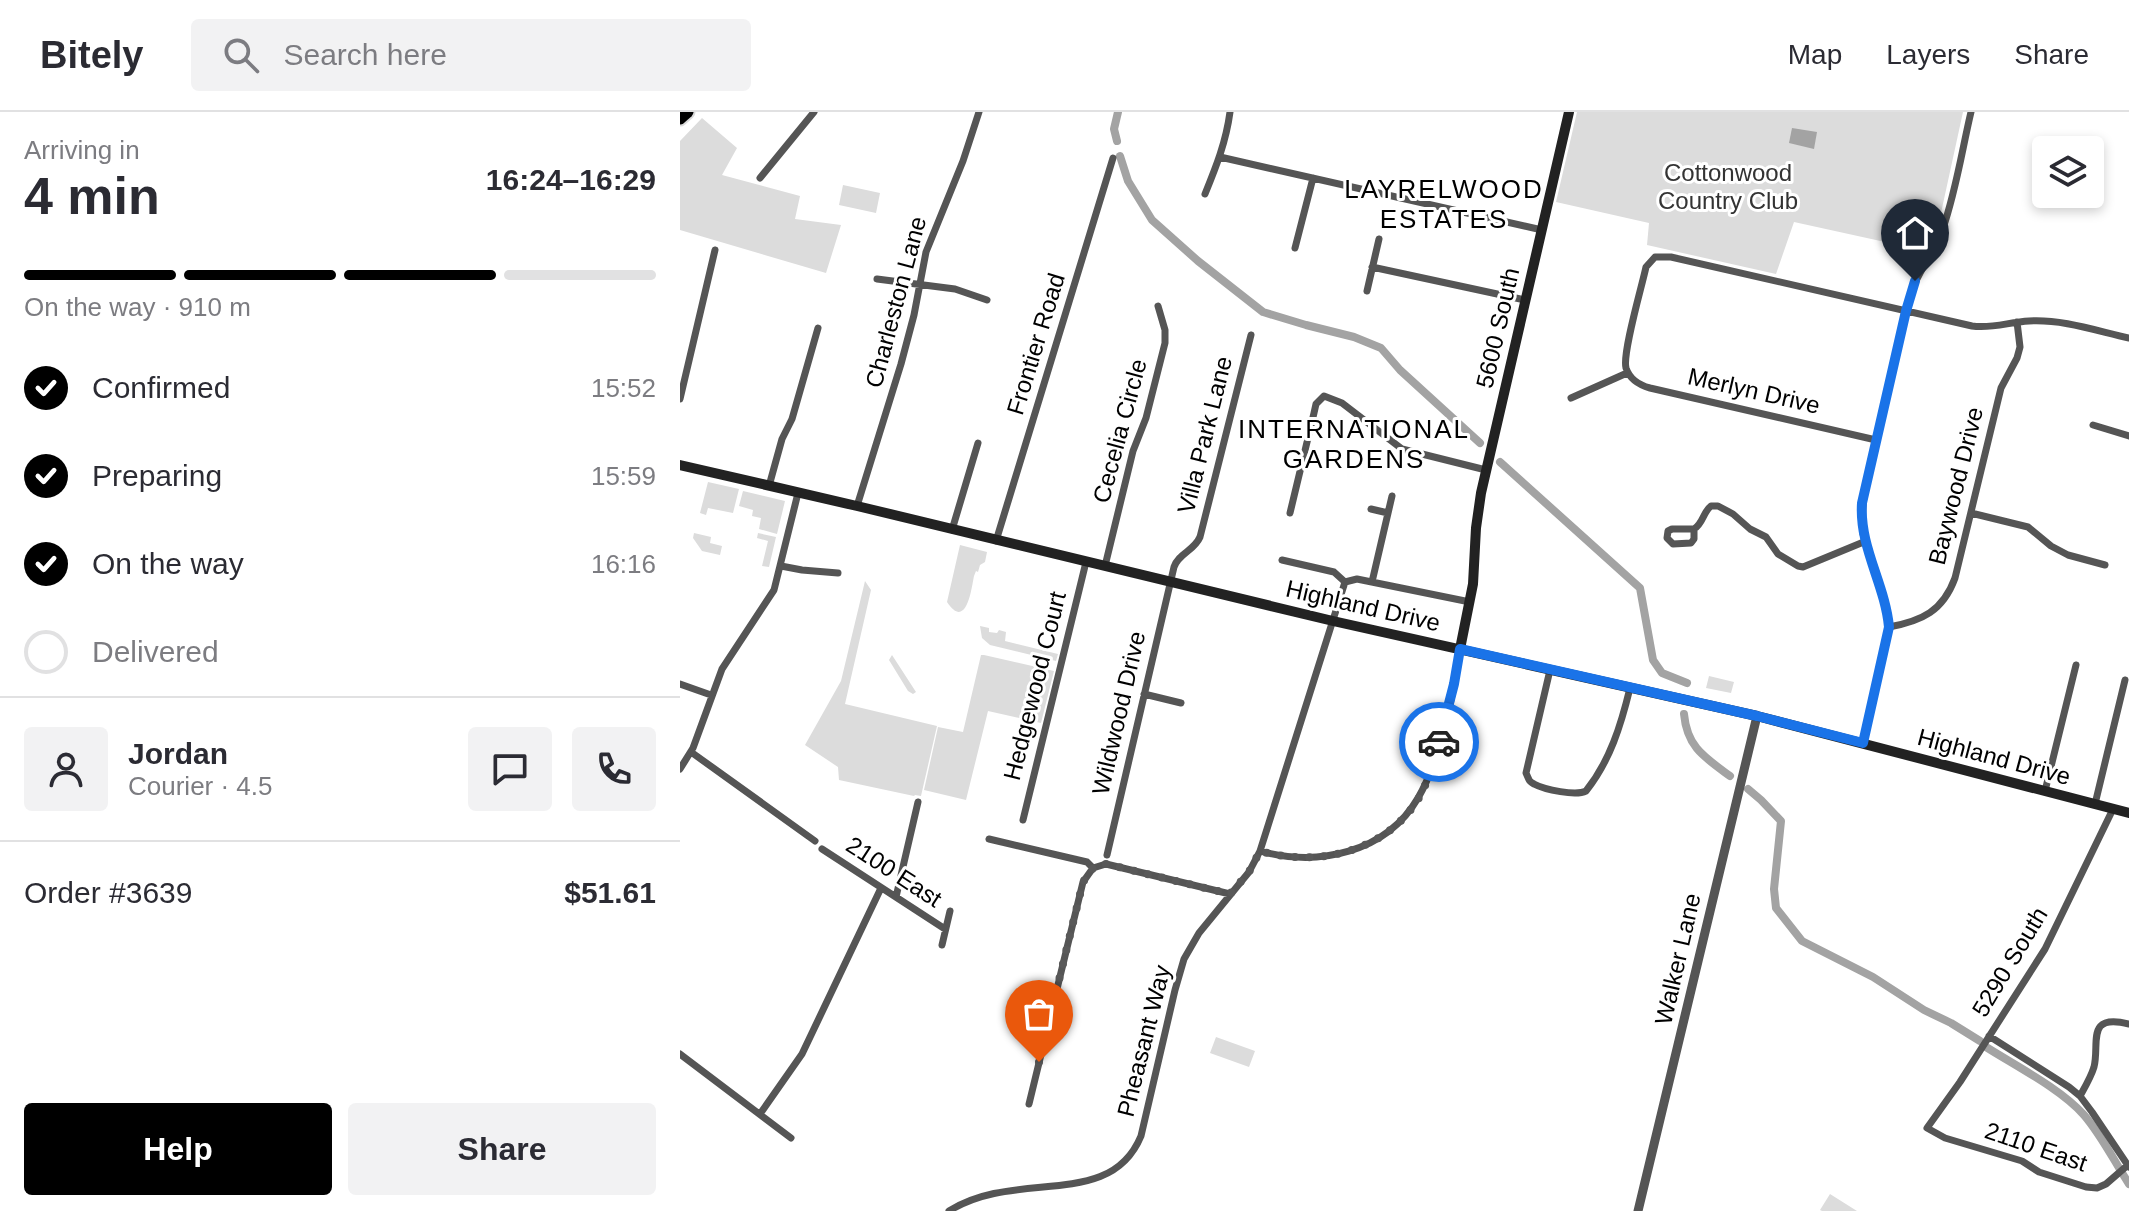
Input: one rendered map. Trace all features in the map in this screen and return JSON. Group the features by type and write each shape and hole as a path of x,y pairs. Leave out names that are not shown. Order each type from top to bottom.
{"main road":[{"path":"680,119 688,112"},
{"name":"5600 South","path":"1460,649 1474,574 1477,514 1569,112"},
{"name":"Highland Drive","path":"680,465 1333,621 1757,716 2129,813"}],"street":[{"path":"760,178 814,112"},
{"name":"Charleston Lane","path":"857,506 901,364 929,243 960,169 979,112"},
{"path":"1205,194 1220,157 1230,112"},
{"path":"1863,743 1889,627 1887,610 1862,526 1862,503 1906,311 1918,274 1945,223 1971,112"},
{"path":"1220,157 1542,230"},
{"name":"Frontier Road","path":"996,541 1113,158"},
{"path":"1295,248 1313,178"},
{"path":"1367,291 1379,239"},
{"path":"680,399 715,250"},
{"path":"1571,398 1627,373 1625,357 1646,267 1655,257 1671,257 1983,328 2017,322 2061,323 2129,338"},
{"path":"1372,267 1525,300"},
{"path":"877,279 955,289 987,300"},
{"name":"Cecelia Circle","path":"1105,566 1133,451 1146,418 1165,343 1165,326 1158,306"},
{"name":"Baywood Drive","path":"1889,627 1933,611 1950,591 2001,388 2020,347 2017,322"},
{"path":"769,486 818,328"},
{"name":"Villa Park Lane","path":"1171,581 1177,560 1197,544 1200,537 1251,335"},
{"name":"Merlyn Drive","path":"1627,373 1642,386 1876,440"},
{"path":"1290,513 1316,404 1324,396 1342,403 1402,449 1486,470"},
{"path":"2093,425 2129,436"},
{"path":"952,530 978,443"},
{"path":"680,769 691,752 722,669 771,595 798,493"},
{"path":"1372,582 1392,496"},
{"path":"1694,529 1700,525 1709,507 1718,506 1763,535 1778,554 1803,567 1866,541"},
{"path":"1371,509 1388,513"},
{"path":"1971,513 2028,527 2068,555 2105,565"},
{"path":"1282,560 1334,572 1345,582 1355,578 1470,602"},
{"name":"Hedgewood Court","path":"1023,820 1086,562"},
{"path":"781,566 838,573"},
{"name":"Wildwood Drive","path":"1107,855 1171,581"},
{"name":"Pheasant Way","path":"1122,1174 1135,1154 1141,1136 1181,968 1194,941 1249,872 1260,851 1345,582"},
{"path":"1260,851 1291,857 1332,856 1365,845 1396,823 1414,804 1430,773 1460,649"},
{"path":"2045,791 2076,665"},
{"path":"1550,670 1526,773 1533,784 1572,794 1581,794 1588,788 1610,752 1623,719 1630,688"},
{"path":"2095,804 2125,680"},
{"path":"680,684 711,695"},
{"path":"1144,694 1181,703"},
{"name":"Walker Lane","path":"1638,1211 1757,716"},
{"path":"691,752 815,841"},
{"path":"896,897 918,802"},
{"name":"5290 South","path":"1927,1128 2045,949 2113,809"},
{"path":"989,839 1087,862 1093,868"},
{"name":"2100 East","path":"822,849 945,929"},
{"path":"1029,1104 1083,882 1093,868 1106,864 1230,894"},
{"path":"760,1114 802,1054 881,888"},
{"path":"942,945 950,911"},
{"path":"2080,1096 2094,1068 2095,1039 2101,1026 2116,1021 2129,1024"},
{"path":"1985,1042 2080,1096 2125,1168"},
{"path":"680,1054 791,1138"},
{"name":"2110 East","path":"1927,1128 1945,1138 2022,1161 2039,1172 2086,1187 2097,1188 2106,1184 2125,1168"},
{"path":"949,1211 983,1197 1039,1197"}],"green space":[{"name":"Cottonwood Country Club","path":"1577,112 1963,112 1941,213 1926,251 1794,222 1776,274 1647,245 1649,223 1556,202"},
{"path":"702,118 737,148 722,175 800,196 795,219 841,225 826,273 680,230 680,141"},
{"path":"843,185 880,193 876,213 839,205"},
{"path":"708,482 739,489 733,513 708,508 706,515 700,513"},
{"path":"743,491 785,501 777,534 759,529 761,518 752,516 753,510 739,506"},
{"path":"694,533 711,537 710,543 722,546 720,555 702,551 693,538"},
{"path":"758,533 776,537 769,567 762,566 768,541 757,538"},
{"path":"960,545 987,552 985,562 974,576 967,604 959,612 947,602"},
{"path":"865,581 871,590 845,704 937,726 921,796 839,780 838,767 805,745 841,681"},
{"path":"980,626 989,628 989,632 1006,632 1005,641 1058,654 1056,661 990,645 982,638"},
{"path":"892,655 916,692 913,694 889,660"},
{"path":"981,655 1054,671 1041,723 988,711 966,800 924,790 938,727 963,732"},
{"path":"1709,676 1734,682 1731,693 1706,688"},
{"path":"1216,1037 1255,1051 1249,1067 1210,1053"},
{"path":"1830,1194 1857,1211 1820,1210"}],"shaded area":[{"path":"1792,128 1817,132 1814,149 1789,143"}],"waterway":[{"path":"1117,141 1114,129 1118,112"},
{"path":"1120,156 1128,181 1152,220 1198,261 1263,312 1354,337 1381,348 1400,370 1480,443"},
{"path":"1500,462 1640,588 1653,660 1662,673 1687,683"},
{"path":"1684,714 1689,735 1698,750 1730,776"},
{"path":"1748,789 1781,821 1774,889 1776,908 1802,941 1873,977 1980,1041"},
{"path":"1986,1047 2074,1105 2097,1131 2129,1184"}],"way so far":[{"path":"1039,1062 1083,882 1093,868 1106,864 1230,894 1249,872 1260,851 1319,858 1356,849 1387,832 1414,804 1430,773 1439,742"}],"district":[{"name":"LAYRELWOOD ESTATES","path":"1444,204"},
{"name":"INTERNATIONAL GARDENS","path":"1354,444"}],"route":[{"path":"1439,742 1460,649 1863,743 1889,627 1887,610 1863,534 1862,503 1915,281"}]}
